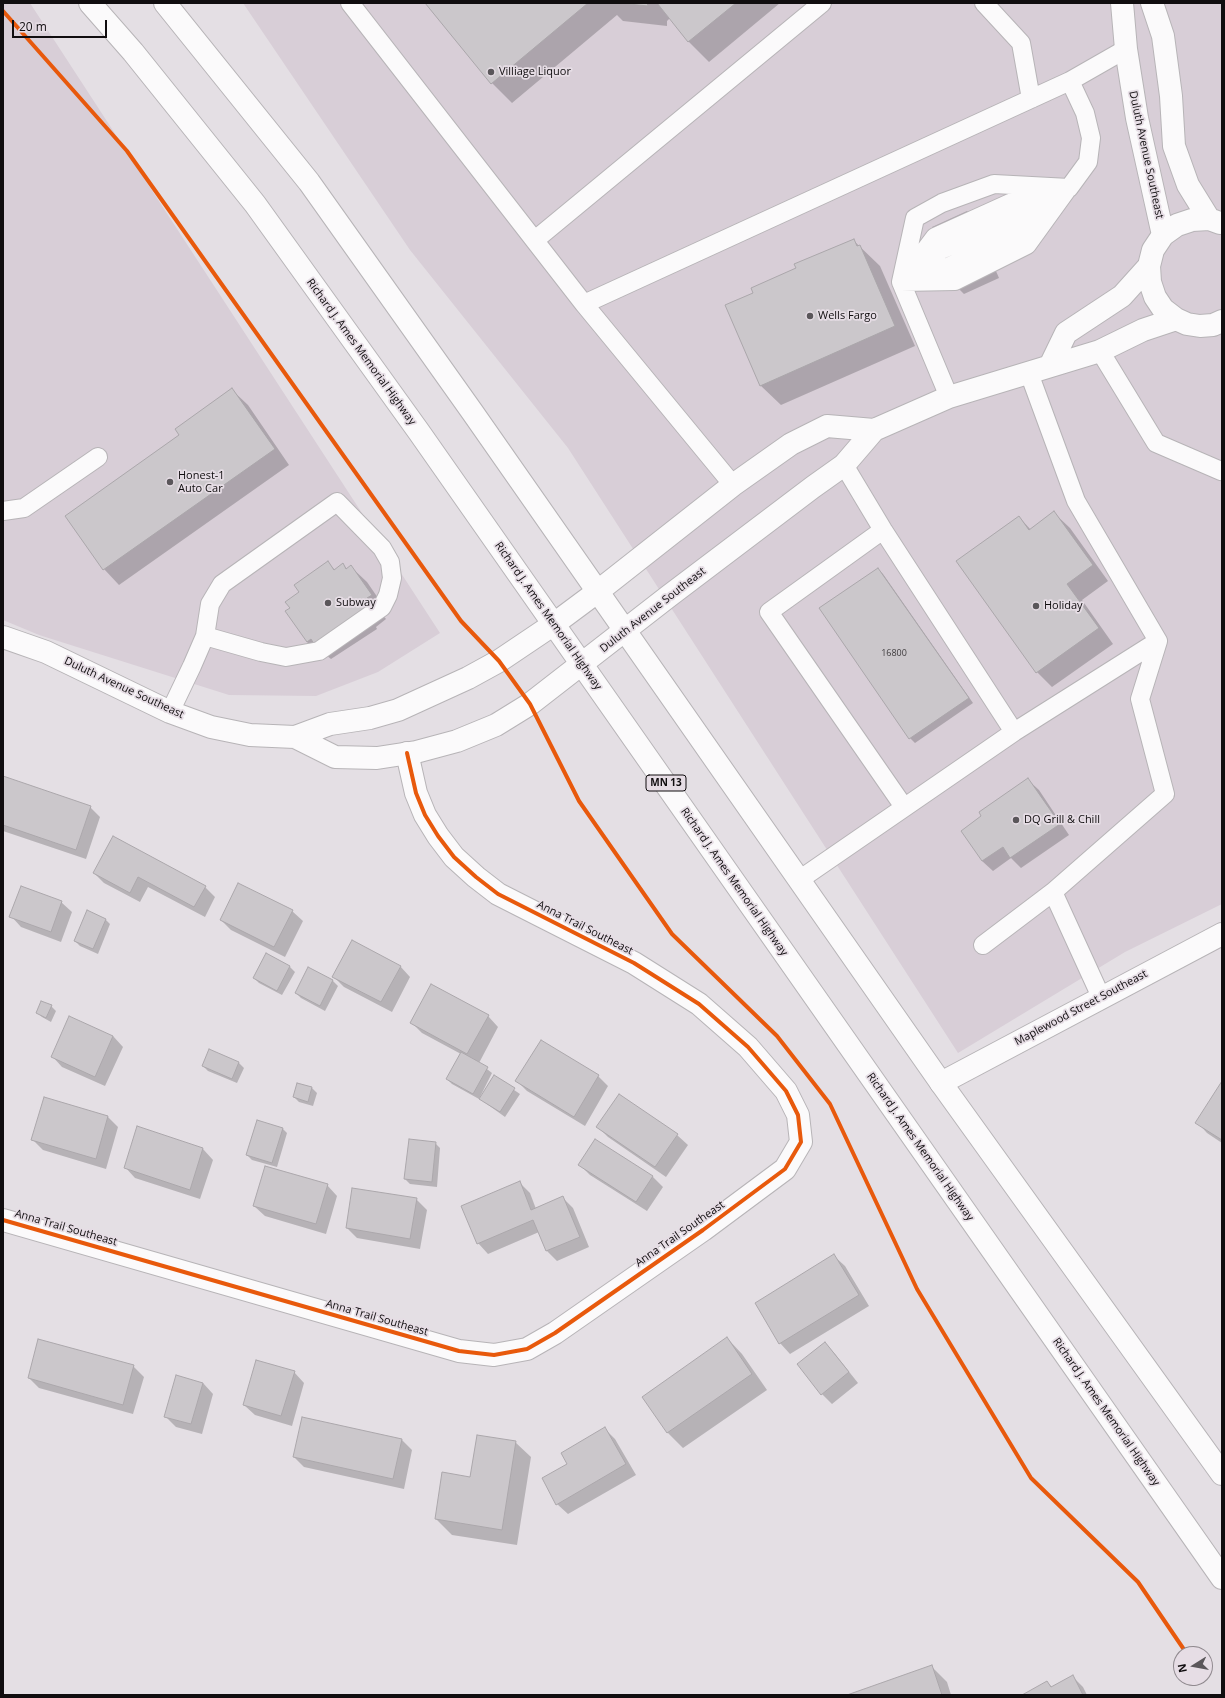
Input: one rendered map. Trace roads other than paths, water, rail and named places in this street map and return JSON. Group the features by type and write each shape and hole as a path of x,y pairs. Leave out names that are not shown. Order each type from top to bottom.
{"street":[{"name":"Richard J. Ames Memorial Highway","path":"90,3 133,52 255,204 419,432 1222,1578"},
{"path":"165,3 309,182 478,419 597,592 941,1083 1222,1474"},
{"name":"Duluth Avenue Southeast","path":"1122,3 1126,50 1136,118 1163,236"},
{"path":"1152,3 1163,36 1171,96 1174,146 1188,185 1216,221"},
{"path":"1216,221 1192,220 1177,225 1163,236 1154,250 1149,266 1150,282 1155,297 1164,309 1176,319 1187,324 1200,326 1219,325"},
{"path":"1050,366 1066,333 1122,296 1149,266"},
{"name":"Duluth Avenue Southeast","path":"295,737 335,757 377,758 407,753 457,741 496,725 530,704 801,496 844,465 874,430 949,398 1100,351 1143,330 1176,319"},
{"name":"Duluth Avenue Southeast","path":"3,637 46,652 170,712 211,727 250,735 295,737 330,724 370,718 398,710 423,700 468,678 499,660 554,624 733,485 791,444 827,426 874,430"},
{"name":"Anna Trail Southeast","path":"3,1220 459,1351 494,1355 527,1349 555,1333 703,1230 785,1170 801,1142 798,1115 786,1091 748,1047 699,1004 634,963 498,894 476,877 454,857 425,816 416,793 407,753"},
{"name":"Maplewood Street Southeast","path":"941,1083 1222,934"}],"lane":[{"path":"350,3 584,304 733,485"},
{"path":"535,240 822,3"},
{"path":"984,3 1021,43 1031,99"},
{"path":"584,304 1070,81 1126,50"},
{"path":"901,282 955,281 1027,246 1088,162 1091,138 1085,113 1070,81"},
{"path":"949,398 901,282 915,218 942,202 994,184 1069,188"},
{"path":"901,282 941,250 978,234 1069,188"},
{"path":"1100,351 1156,443 1221,471 1222,470"},
{"path":"983,945 1053,892 1165,794 1140,699 1158,641 1076,501 1029,373"},
{"path":"3,511 24,508 98,458"},
{"path":"844,465 883,530 1014,732"},
{"path":"170,712 205,636 210,604 222,584 337,502 382,548 390,562 392,578 388,595 382,607 319,651 286,657 261,652 205,636"},
{"path":"883,530 769,612 904,807"},
{"path":"799,880 1014,732 1158,641"},
{"path":"1053,892 1101,997"}],"place":[{"name":"Villiage Liquor","path":"491,72"},
{"name":"Wells Fargo","path":"810,316"},
{"name":"Honest-1 Auto Car","path":"170,482"},
{"name":"Subway","path":"328,603"},
{"name":"Holiday","path":"1036,606"},
{"name":"DQ Grill & Chill","path":"1016,820"}]}
